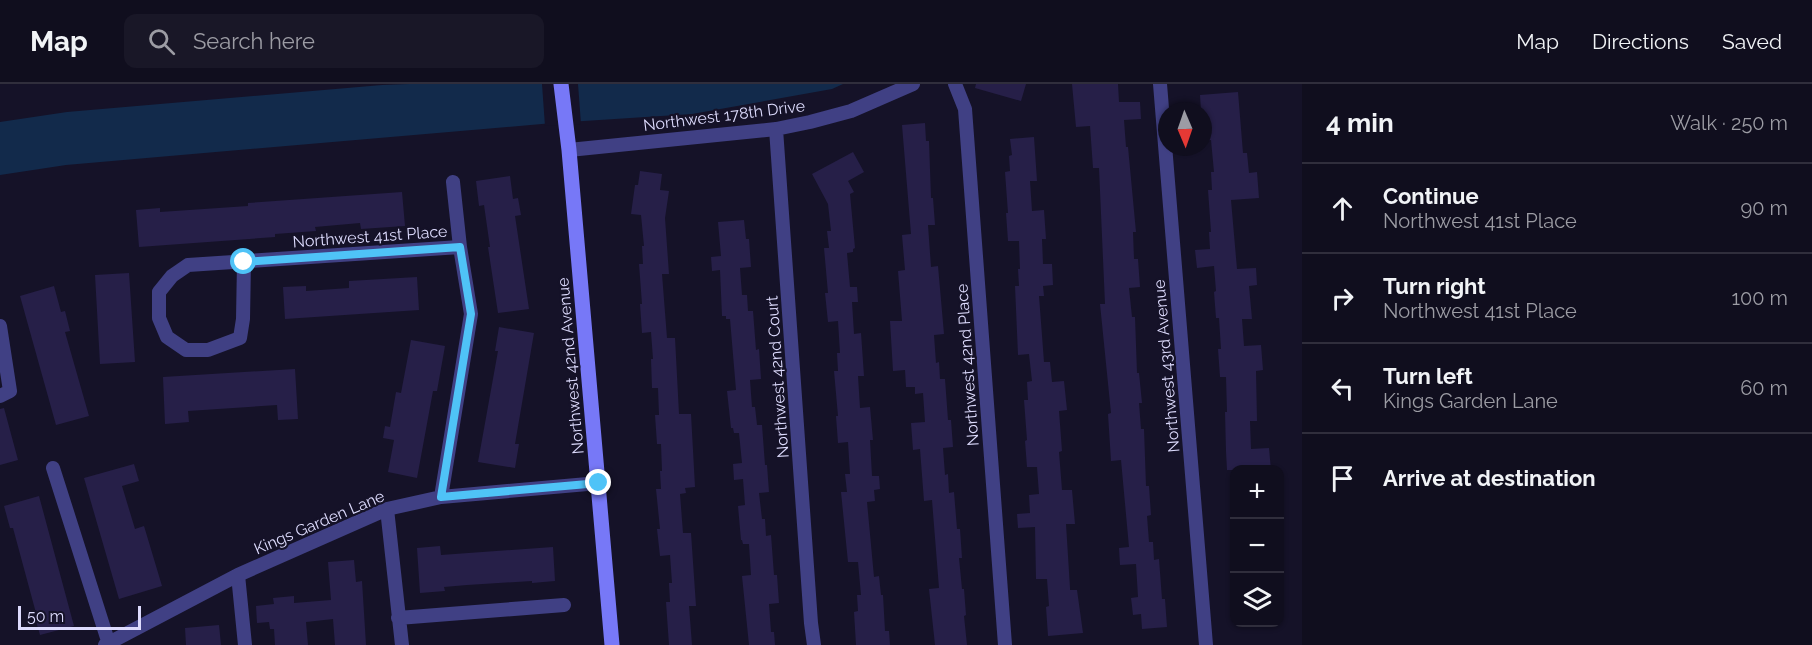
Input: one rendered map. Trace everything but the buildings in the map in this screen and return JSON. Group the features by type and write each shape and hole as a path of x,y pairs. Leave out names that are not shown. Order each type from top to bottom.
{"street":[{"name":"Northwest 42nd Avenue","path":"561,84 569,150 612,645"},
{"name":"Northwest 178th Drive","path":"569,150 776,129 850,111 914,84"},
{"name":"Northwest 42nd Place","path":"955,84 965,109 1005,645"},
{"name":"Northwest 43rd Avenue","path":"1160,84 1206,645"},
{"name":"Northwest 42nd Court","path":"776,129 814,645"},
{"path":"453,182 460,247"},
{"name":"Northwest 41st Place","path":"244,262 243,319 240,338 208,350 186,350 167,337 159,318 159,292 172,276 188,266 244,262 460,247 471,314 441,497"},
{"path":"0,326 10,391 0,396"},
{"path":"53,468 107,644"},
{"name":"Kings Garden Lane","path":"107,644 238,574 387,509 441,497 599,483"},
{"path":"387,509 402,645"},
{"path":"238,574 245,645"},
{"path":"398,618 564,605"}],"water":[{"path":"409,84 843,84 832,89 692,114 553,123 66,165 0,175 0,122 67,112"}],"pier":[{"path":"542,84 578,84 581,124 545,126"}],"route":[{"path":"244,262 460,247 471,314 441,497 599,483"}]}
